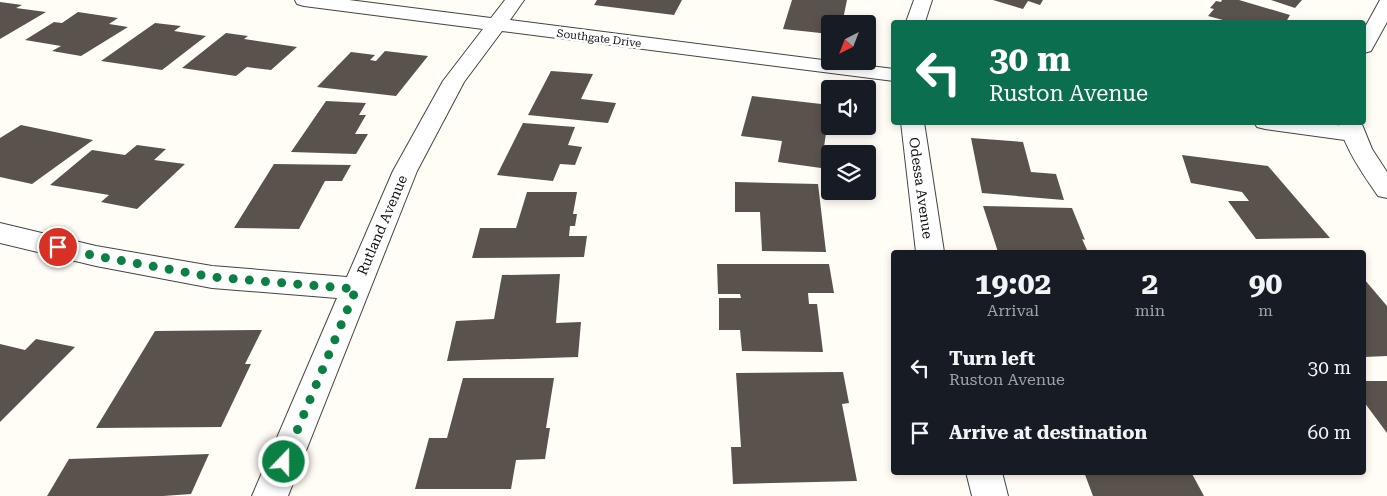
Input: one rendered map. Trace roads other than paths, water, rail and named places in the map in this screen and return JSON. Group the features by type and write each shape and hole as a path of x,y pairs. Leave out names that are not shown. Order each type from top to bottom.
{"street":[{"name":"Southgate Drive","path":"304,0 891,75"},
{"name":"Rutland Avenue","path":"270,496 405,171 454,81 495,24 515,0"},
{"path":"917,20 923,0"},
{"path":"1366,43 1387,4"},
{"name":"Odessa Avenue","path":"912,125 930,250"},
{"path":"1308,125 1351,128 1372,170 1387,190"},
{"path":"0,233 96,256 212,277 356,289"},
{"path":"985,475 990,496"}]}
